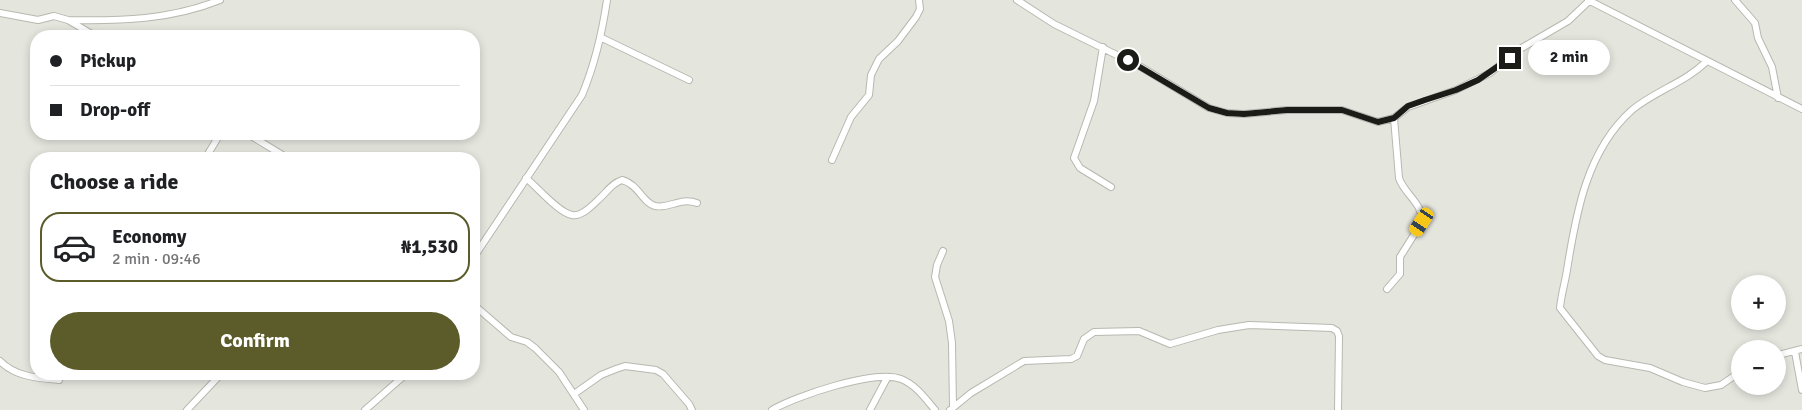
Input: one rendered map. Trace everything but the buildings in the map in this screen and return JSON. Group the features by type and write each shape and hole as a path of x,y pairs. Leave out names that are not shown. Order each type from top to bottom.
{"street":[{"path":"68,20 139,20 195,10 220,0"},
{"path":"480,248 582,95 594,67 602,38 607,0"},
{"path":"832,160 851,117 869,95 874,67 916,17 920,9 919,0"},
{"path":"1017,0 1054,24 1103,47 1209,108 1227,113 1342,110 1378,122 1394,118 1408,106 1456,90 1490,73 1520,49 1568,21 1588,0 1658,35 1706,62 1802,109"},
{"path":"1735,0 1754,23 1758,38 1772,66 1778,98"},
{"path":"0,13 38,20 54,16 68,20 85,30"},
{"path":"602,38 689,80"},
{"path":"1103,47 1094,101 1074,158 1080,168 1111,187"},
{"path":"1706,62 1688,78 1657,93 1623,118 1594,160 1571,242 1560,308 1598,356 1604,360 1650,368 1682,382 1705,388 1721,385 1731,378"},
{"path":"1387,289 1400,274 1400,257 1422,222 1418,205 1402,185 1399,178 1394,118"},
{"path":"209,152 216,140"},
{"path":"258,140 278,152"},
{"path":"526,178 559,208 572,215 578,214 590,207 616,182 622,180 634,185 651,204 656,206 682,200 697,202"},
{"path":"943,251 936,265 935,277 949,321 952,343 951,408"},
{"path":"480,310 511,337 528,342 559,372 584,410"},
{"path":"951,408 1024,361 1071,359 1077,356 1084,339 1094,332 1139,331 1170,344 1223,329 1262,324 1332,328 1338,331 1340,336 1338,410"},
{"path":"1786,354 1802,349"},
{"path":"1795,352 1802,390"},
{"path":"0,361 19,374 30,376"},
{"path":"574,394 601,376 625,366 656,370 663,374 690,404 692,410"},
{"path":"870,410 887,378"},
{"path":"772,410 787,401 844,383 887,378 899,378 906,382 924,395 935,410"},
{"path":"188,410 216,380"},
{"path":"365,410 399,380"}],"route":[{"path":"1128,60 1168,83 1194,101 1227,113 1342,110 1378,122 1385,122 1394,118 1408,106 1456,90 1478,80 1510,58"}]}
